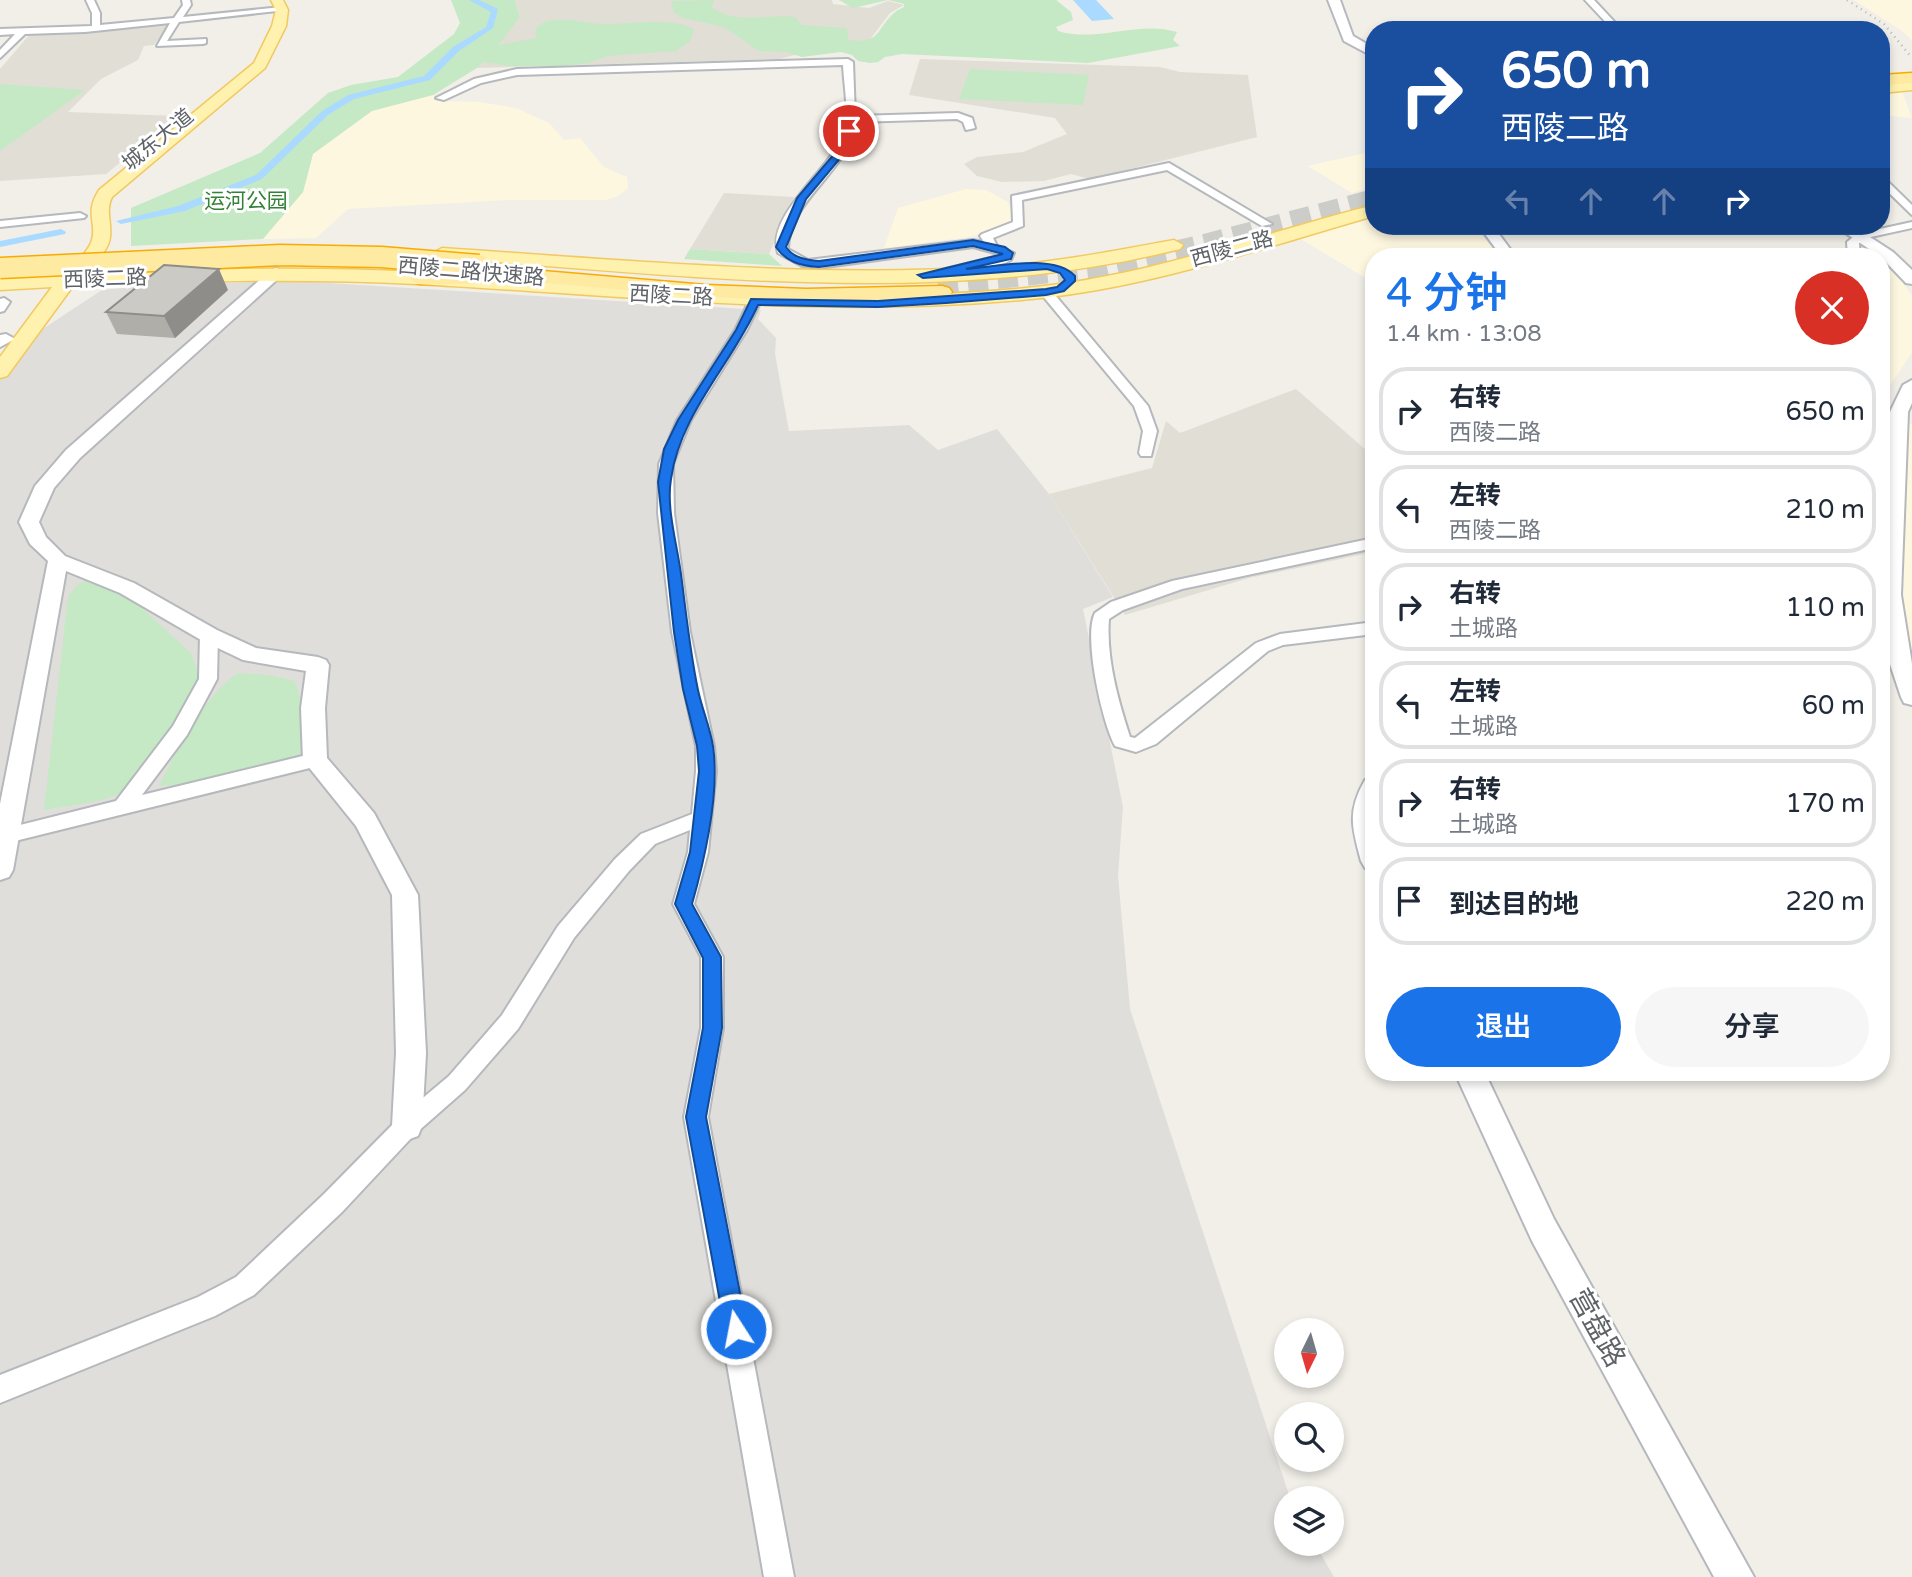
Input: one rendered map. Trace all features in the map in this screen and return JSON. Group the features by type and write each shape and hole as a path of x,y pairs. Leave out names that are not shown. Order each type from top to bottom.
{"highway":[{"path":"1890,79 1912,78"},
{"path":"441,253 683,280"},
{"name":"西陵二路快速路","path":"0,268 280,255 381,257 587,281 706,291 806,295 934,284"},
{"name":"西陵二路快速路","path":"0,273 281,261 476,268 839,288 934,284"},
{"path":"420,278 587,281"}],"main road":[{"path":"1336,0 1344,33 1358,46 1365,48"},
{"name":"城东大道","path":"58,281 82,241 81,206 91,193 252,66 271,27 276,5"},
{"name":"城东大道","path":"82,241 102,239 97,214 105,194 260,65 279,26 276,5"},
{"name":"西陵二路","path":"1240,229 1365,196"},
{"name":"西陵二路","path":"0,284 275,273 420,278 755,301 878,304 1053,290 1123,277 1365,212"},
{"path":"1864,235 1879,248"},
{"path":"1865,235 1885,248"},
{"name":"西陵二路","path":"0,262 82,241 441,253 934,284 1102,258 1190,241"},
{"path":"1890,251 1912,270"},
{"path":"1102,258 1095,265 1097,272 1123,277"},
{"path":"1890,258 1912,279"},
{"path":"1048,266 1070,276 1068,284 1053,290"},
{"path":"2,343 58,281"},
{"path":"0,372 58,281"}],"street":[{"path":"90,0 96,13 96,28"},
{"path":"186,0 187,5 160,44 203,41"},
{"path":"1589,0 1609,21"},
{"path":"0,32 96,28 178,20 276,5"},
{"path":"0,55 23,31"},
{"path":"441,98 495,74 517,72 848,62 849,131 839,154 802,198 781,247 786,255 806,263 819,264 973,243 1009,253 1007,257 934,284"},
{"path":"849,119 958,116 968,120 971,128"},
{"path":"992,247 986,236 1019,224 1016,198 1169,166 1266,224"},
{"path":"1890,188 1912,212"},
{"path":"0,224 82,241"},
{"path":"1890,228 1912,225"},
{"path":"275,273 83,445 45,486 29,523 37,540 58,560 127,588 209,635 251,654 318,665 313,708 315,760 365,820 405,895 411,1053 407,1126"},
{"path":"1053,290 1146,414 1153,432 1146,453"},
{"path":"755,301 741,330 684,420 666,464 666,513 681,632 705,746 706,771 698,852 683,904 712,957 712,1028 696,1117 779,1577"},
{"path":"0,303 4,302 0,308"},
{"path":"1912,385 1899,412 1890,595 1899,658 1912,697"},
{"path":"1365,545 1178,585 1117,606 1101,617 1100,638 1116,725 1122,741 1136,745 1149,740 1262,647 1280,640 1365,629"},
{"path":"0,870 58,560"},
{"path":"123,806 180,730 208,679 209,635"},
{"path":"6,835 315,760"},
{"path":"1365,799 1365,826"},
{"path":"0,1389 206,1307 245,1286 334,1203 407,1126 457,1083 510,1022 566,932 622,865 648,839 701,818"},
{"name":"营盘路","path":"1474,1081 1543,1230 1735,1577"}],"shaded area":[{"path":"515,0 832,0 833,4 869,8 888,1 904,5 890,13 868,42 839,44 779,59 477,68 520,17"},
{"path":"1854,0 1912,0 1912,40"},
{"path":"172,23 154,45 144,46 138,60 101,79 68,112 178,116 106,174 0,181 0,69 30,34"},
{"path":"920,59 1160,67 1180,72 1248,75 1257,137 1090,179 1071,174 1044,181 1002,182 977,176 964,164 977,157 1023,152 1067,134 1055,118 909,95"},
{"path":"1902,91 1912,118 1890,116 1890,92"},
{"path":"433,95 437,101 479,102 516,108 549,123 564,140 580,138 604,167 627,177 628,188 618,196 606,200 512,200 348,209 316,238 263,239 303,192 313,154 371,111"},
{"path":"1365,153 1365,189 1352,193 1308,166"},
{"path":"966,189 986,190 1008,202 1015,224 969,237 884,248 898,208"},
{"path":"724,193 794,197 769,254 690,249"},
{"path":"1365,220 1365,235 1482,235 1492,248 1365,248 1365,278 1299,238"},
{"path":"1890,267 1912,296 1912,352 1890,385"},
{"path":"296,281 761,310 758,319 776,338 775,354 789,431 909,425 938,450 997,429 1049,494 1113,597 1083,609 1123,807 1118,876 1130,1009 1274,1449 1274,1472 1281,1472 1286,1486 1274,1486 1274,1556 1322,1556 1334,1577 0,1577 0,357 102,290 166,284"},
{"path":"1296,389 1365,449 1365,554 1249,578 1125,615 1049,494 1152,468 1166,421 1180,433"},
{"path":"1909,424 1912,424 1912,662 1896,597"}],"green space":[{"name":"运河公园","path":"451,0 515,0 520,17 498,45 537,38 535,31 539,26 555,20 602,24 663,22 676,23 694,30 690,41 676,51 607,56 589,63 563,66 509,66 483,62 433,95 372,111 313,154 303,192 263,239 131,246 131,208 260,153 328,93 351,85 398,77 454,34 460,23"},
{"path":"714,0 712,7 731,16 795,17 802,25 847,28 848,40 859,41 872,38 894,13 904,7 904,4 888,0 1056,0 1071,12 1073,20 1056,27 1058,31 1088,35 1147,28 1162,29 1177,32 1173,40 1180,46 1088,63 902,54 870,63 858,61 852,55 841,52 802,57 786,52 759,51 724,27 683,18 674,12 671,1"},
{"path":"839,0 888,0 853,8"},
{"path":"970,69 1089,75 1083,105 959,99"},
{"path":"0,84 85,90 0,151"},
{"path":"690,249 769,254 782,266 684,259"},
{"path":"87,580 97,580 123,591 191,653 201,680 165,743 130,786 102,800 44,810 68,597 77,585"},
{"path":"238,673 268,675 295,681 304,710 303,756 190,784 159,786 203,709"}],"water":[{"path":"1073,0 1096,0 1114,19 1092,21"}],"building":[{"path":"164,265 219,269 164,316 106,312"}],"waterway":[{"path":"121,221 181,209 259,177 325,113 351,97 427,78 456,49 489,28 495,11 473,0"},
{"path":"0,244 61,232"}],"tunnel":[{"path":"938,286 1103,267 1205,244 1365,201"}],"railway":[{"path":"1847,0 1879,21"},
{"path":"1890,31 1912,58"}],"route":[{"path":"736,1329 696,1117 712,1028 712,957 683,904 698,852 706,771 705,746 681,632 666,513 664,482 670,449 684,420 741,330 755,301 878,304 946,300 1046,292 1060,289 1070,281 1069,274 1048,266 923,275 993,262 1007,257 1009,253 973,243 819,264 806,263 786,255 781,247 784,235 802,198 839,154 849,131"}]}
